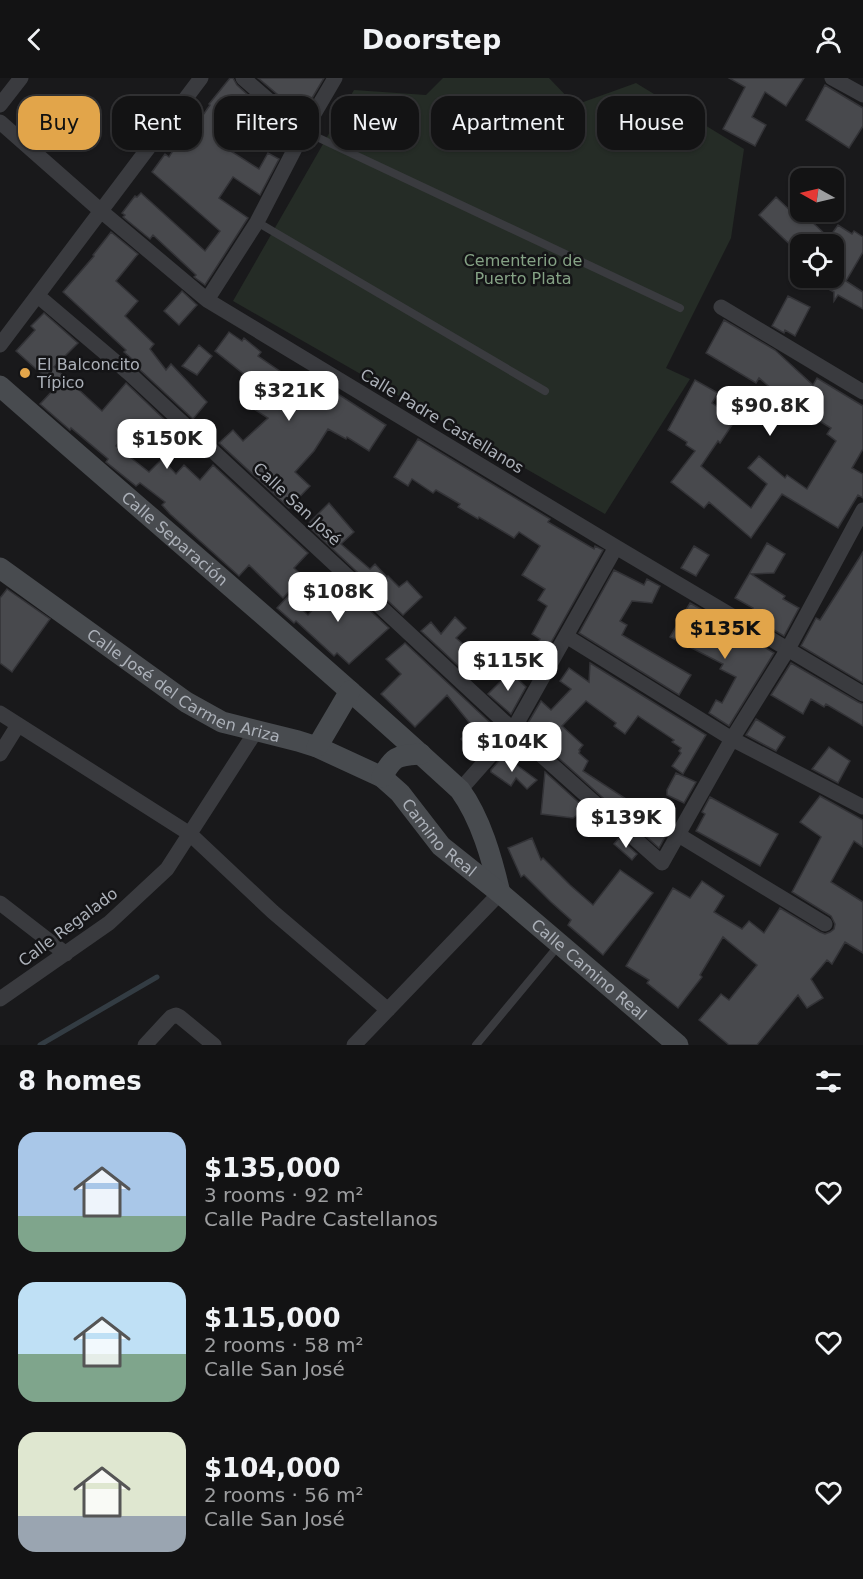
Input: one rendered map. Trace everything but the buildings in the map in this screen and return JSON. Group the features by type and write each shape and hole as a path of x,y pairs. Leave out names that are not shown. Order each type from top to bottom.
{"street":[{"path":"0,105 21,78"},
{"path":"0,345 201,78"},
{"path":"243,78 264,96"},
{"path":"319,105 335,78"},
{"path":"832,78 863,95"},
{"name":"Calle Padre Castellanos","path":"0,122 207,300 863,694"},
{"path":"207,300 257,222 294,150"},
{"name":"Calle San José","path":"38,296 130,374 513,730 662,863 678,834"},
{"path":"721,307 863,392"},
{"name":"Calle Separación","path":"0,386 460,790 470,803 493,862 500,893"},
{"path":"825,924 678,834 732,739 788,649 863,510"},
{"path":"460,790 513,730 616,547"},
{"name":"Calle José del Carmen Ariza","path":"0,568 186,702 222,722 317,747 382,777"},
{"path":"566,636 732,739 863,807"},
{"path":"317,747 350,691"},
{"path":"0,713 190,834 273,912 388,1010"},
{"path":"0,754 18,724"},
{"name":"Calle Regalado","path":"0,999 109,923 167,869 256,731"},
{"path":"382,777 395,757 421,754"},
{"name":"Camino Real","path":"382,777 400,793 441,846 500,893"},
{"path":"354,1045 500,893"},
{"name":"Calle Camino Real","path":"500,893 678,1045"},
{"path":"0,903 66,954"},
{"path":"145,1045 171,1017 176,1015 214,1045"}],"lane":[{"path":"319,138 680,308"},
{"path":"257,222 545,391"},
{"path":"476,1045 560,944"}],"green space":[{"name":"Cementerio de Puerto Plata","path":"443,78 549,78 566,96 431,96 431,150 585,150 585,101 597,97 597,150 705,150 705,125 744,149 731,238 666,368 690,379 605,514 233,301 331,130 331,150 419,150 419,96 351,96 354,90 426,95"},
{"name":"Cementerio de Puerto Plata","path":"636,83 657,96 600,96"}],"waterway":[{"path":"40,1045 157,977"}],"place":[{"name":"El Balconcito Típico","path":"25,373"}]}
